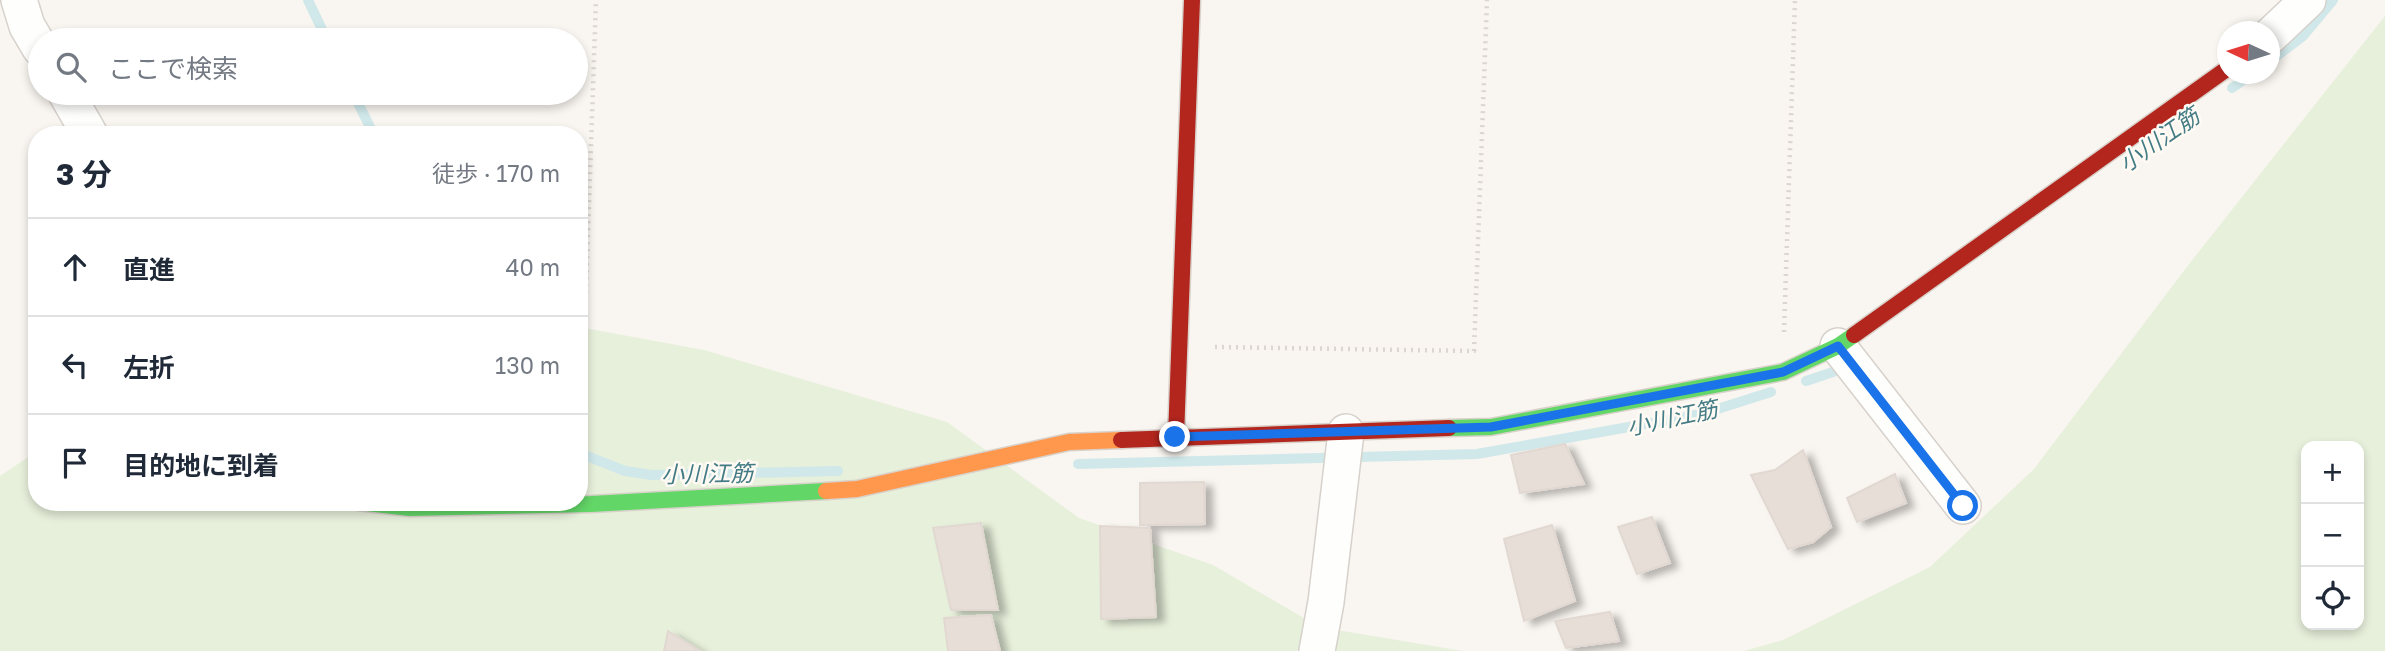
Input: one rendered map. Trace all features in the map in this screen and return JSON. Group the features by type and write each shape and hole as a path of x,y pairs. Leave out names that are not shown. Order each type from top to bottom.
{"street":[{"path":"19,0 28,28"},
{"path":"1175,437 1192,0"},
{"path":"2280,27 2308,0"},
{"path":"588,505 856,489 1069,442 1491,427 1783,372 1846,356 2217,76"},
{"path":"73,105 85,126"},
{"path":"1846,356 1963,506"},
{"path":"1317,651 1326,602 1346,432"}],"path":[{"path":"588,239 596,0"},
{"path":"1179,347 1474,351 1488,0"},
{"path":"1783,372 1795,0"}],"green space":[{"path":"2385,16 2385,651 1744,651 1783,640 1930,567 2034,469 2186,268"},
{"path":"588,329 704,350 947,422 1079,518 1213,565 1319,627 1463,651 0,651 0,476 28,457 28,511 588,511"}],"building":[{"path":"1565,444 1584,484 1520,493 1511,455"},
{"path":"1803,450 1831,527 1813,542 1788,549 1751,475 1775,470"},
{"path":"1895,474 1906,503 1857,522 1847,498"},
{"path":"1204,482 1205,524 1140,525 1140,483"},
{"path":"1652,517 1670,563 1637,574 1618,527"},
{"path":"981,523 998,610 951,610 933,528"},
{"path":"1552,525 1575,601 1524,621 1504,539"},
{"path":"1100,526 1150,528 1156,617 1101,619"},
{"path":"1610,612 1619,641 1566,648 1555,621"},
{"path":"991,615 1000,651 948,651 944,618"},
{"path":"668,631 700,651 664,651"}],"waterway":[{"name":"小川江筋","path":"308,0 321,28"},
{"name":"小川江筋","path":"2280,53 2303,36 2333,0"},
{"name":"小川江筋","path":"2232,88 2238,84"},
{"name":"小川江筋","path":"359,105 370,126"},
{"name":"小川江筋","path":"1806,381 1833,372 1845,364"},
{"name":"小川江筋","path":"1078,464 1477,454 1702,414 1771,392"},
{"name":"小川江筋","path":"588,457 625,471 652,475 838,471"}],"traffic: fast":[{"path":"1449,428 1491,427 1783,372 1838,346 1854,335"},
{"path":"588,504 826,491"}],"traffic: slow":[{"path":"826,491 857,489 1069,442 1121,440"}],"traffic: jam":[{"path":"1176,437 1192,0"},
{"path":"1854,335 2217,76"},
{"path":"1121,440 1449,428"}],"route":[{"path":"1175,437 1491,427 1783,372 1838,346 1963,506"}]}
